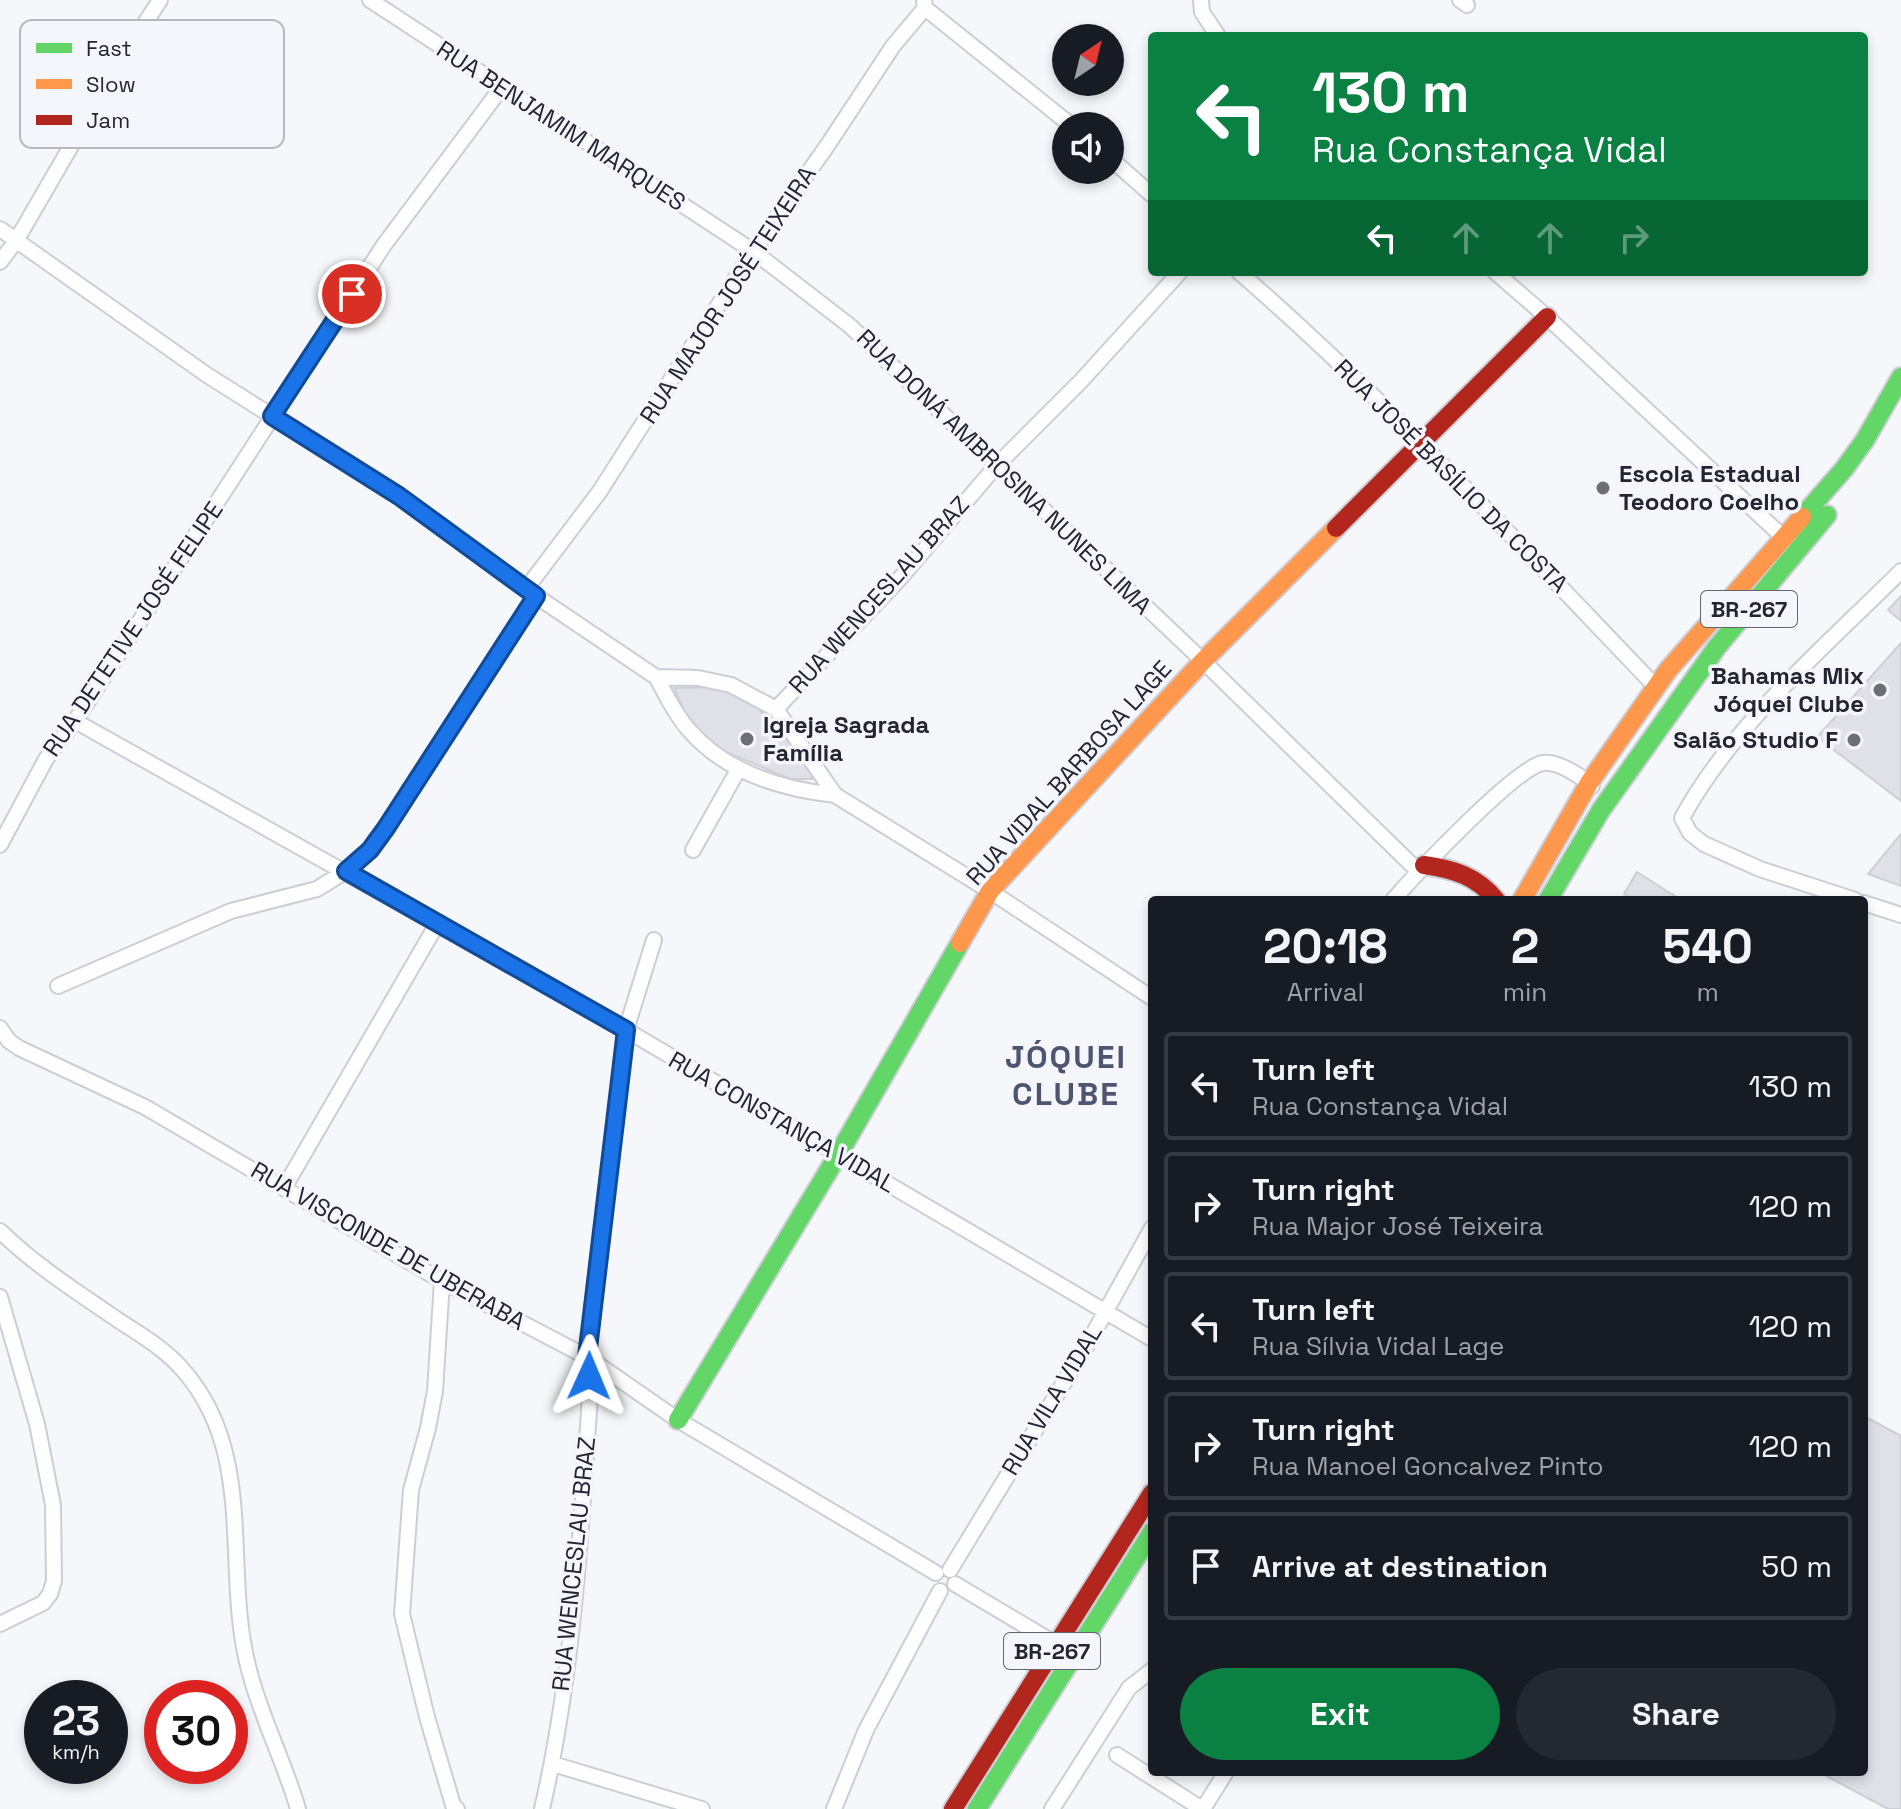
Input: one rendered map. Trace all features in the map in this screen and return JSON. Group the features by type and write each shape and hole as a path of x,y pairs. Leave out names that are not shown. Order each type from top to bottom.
{"main road":[{"name":"RUA VIDAL BARBOSA LAGE","path":"678,1420 838,1155 990,891 1203,661 1547,317"},
{"name":"BR-267","path":"1524,896 1589,783 1656,687 1844,469 1865,440 1901,377"},
{"name":"BR-267","path":"1550,896 1601,810 1717,647 1855,481 1901,411"},
{"path":"1589,783 1605,784 1623,779"},
{"path":"1421,868 1452,868 1469,875 1493,896"},
{"name":"BR-267","path":"953,1809 1148,1499"},
{"name":"BR-267","path":"977,1809 1148,1538"}],"street":[{"path":"147,20 160,0"},
{"name":"RUA BENJAMIM MARQUES","path":"370,0 753,251"},
{"path":"1201,0 1202,12 1215,32"},
{"path":"924,4 1055,112"},
{"name":"RUA MAJOR JOSÉ TEIXEIRA","path":"58,986 231,911 317,889 346,871 370,850 531,593 608,479 753,251 924,4"},
{"name":"RUA DETETIVE JOSÉ FELIPE","path":"0,845 46,759 75,721 384,245 502,87"},
{"path":"0,262 16,241 70,148"},
{"path":"1124,170 1148,191"},
{"path":"0,229 207,375 399,496 531,593 656,677 687,729 738,770 769,782 835,795 990,891 1148,995"},
{"name":"RUA DONÁ AMBROSINA NUNES LIMA","path":"753,251 850,326 1421,868"},
{"name":"RUA WENCESLAU BRAZ","path":"776,709 902,576 997,465 1081,381 1176,276"},
{"name":"RUA JOSÉ BASÍLIO DA COSTA","path":"1244,276 1423,443 1656,687"},
{"path":"1500,276 1784,538"},
{"path":"1843,896 1760,869 1704,844 1690,833 1682,818 1720,760 1773,698 1901,571"},
{"path":"656,677 698,678 731,685 776,709 835,795"},
{"name":"RUA CONSTANÇA VIDAL","path":"75,721 626,1030 1148,1337"},
{"path":"1396,896 1421,868 1503,790 1539,764 1559,767 1589,783 1597,794 1601,810"},
{"path":"693,850 738,770"},
{"path":"1868,904 1901,915"},
{"path":"284,1188 437,924"},
{"name":"RUA WENCESLAU BRAZ","path":"542,1809 553,1764 572,1631 590,1395 587,1357 626,1030 654,940"},
{"name":"RUA VISCONDE DE UBERABA","path":"0,1028 9,1041 19,1048 145,1107 442,1281 587,1357 678,1420 947,1576 1056,1644"},
{"path":"0,1231 48,1270 161,1349 181,1367 200,1391 227,1452 233,1482 241,1627 247,1665 298,1809"},
{"name":"RUA VILA VIDAL","path":"947,1576 1087,1345 1148,1235"},
{"path":"442,1281 435,1391 411,1490 402,1614 427,1717 457,1809"},
{"path":"0,1297 37,1424 53,1505 54,1581 43,1603 0,1624"},
{"path":"834,1809 866,1730 940,1591 934,1585 947,1576"},
{"path":"1052,1809 1129,1688 1148,1673"},
{"path":"1117,1755 1148,1775"},
{"path":"553,1764 702,1809"},
{"path":"1150,1776 1202,1809 1223,1776"}],"building":[{"name":"Bahamas Mix Jóquei Clube","path":"1901,596 1901,621 1888,610"},
{"name":"Bahamas Mix Jóquei Clube","path":"1901,643 1901,801 1817,737"},
{"name":"Igreja Sagrada Família","path":"720,687 754,704 813,768 812,779 790,779 726,752 691,726 674,688"},
{"path":"1901,834 1901,886 1868,874"},
{"path":"1637,872 1675,896 1627,896 1624,894"},
{"path":"1868,1418 1901,1436 1901,1809 1888,1809 1826,1776 1868,1776"}],"traffic: fast":[{"path":"1802,517 1865,440 1901,377"},
{"path":"1550,896 1601,810 1717,647 1827,515"},
{"path":"678,1420 838,1155 960,943"},
{"path":"977,1809 1148,1538"}],"traffic: slow":[{"path":"1524,896 1589,783 1668,670 1802,517"},
{"path":"960,943 990,891 1203,661 1336,528"}],"traffic: jam":[{"path":"1336,528 1547,317"},
{"path":"1424,865 1464,875 1492,896"},
{"path":"953,1809 1148,1499"}],"place":[{"name":"Escola Estadual Teodoro Coelho","path":"1603,488"},
{"name":"Bahamas Mix Jóquei Clube","path":"1880,690"},
{"name":"Igreja Sagrada Família","path":"747,739"},
{"name":"Salão Studio F","path":"1854,740"}],"district":[{"name":"JÓQUEI CLUBE","path":"1066,1076"}],"route":[{"path":"352,294 272,416 399,496 536,596 386,828 370,850 346,871 626,1030 587,1357 589,1376"}]}
